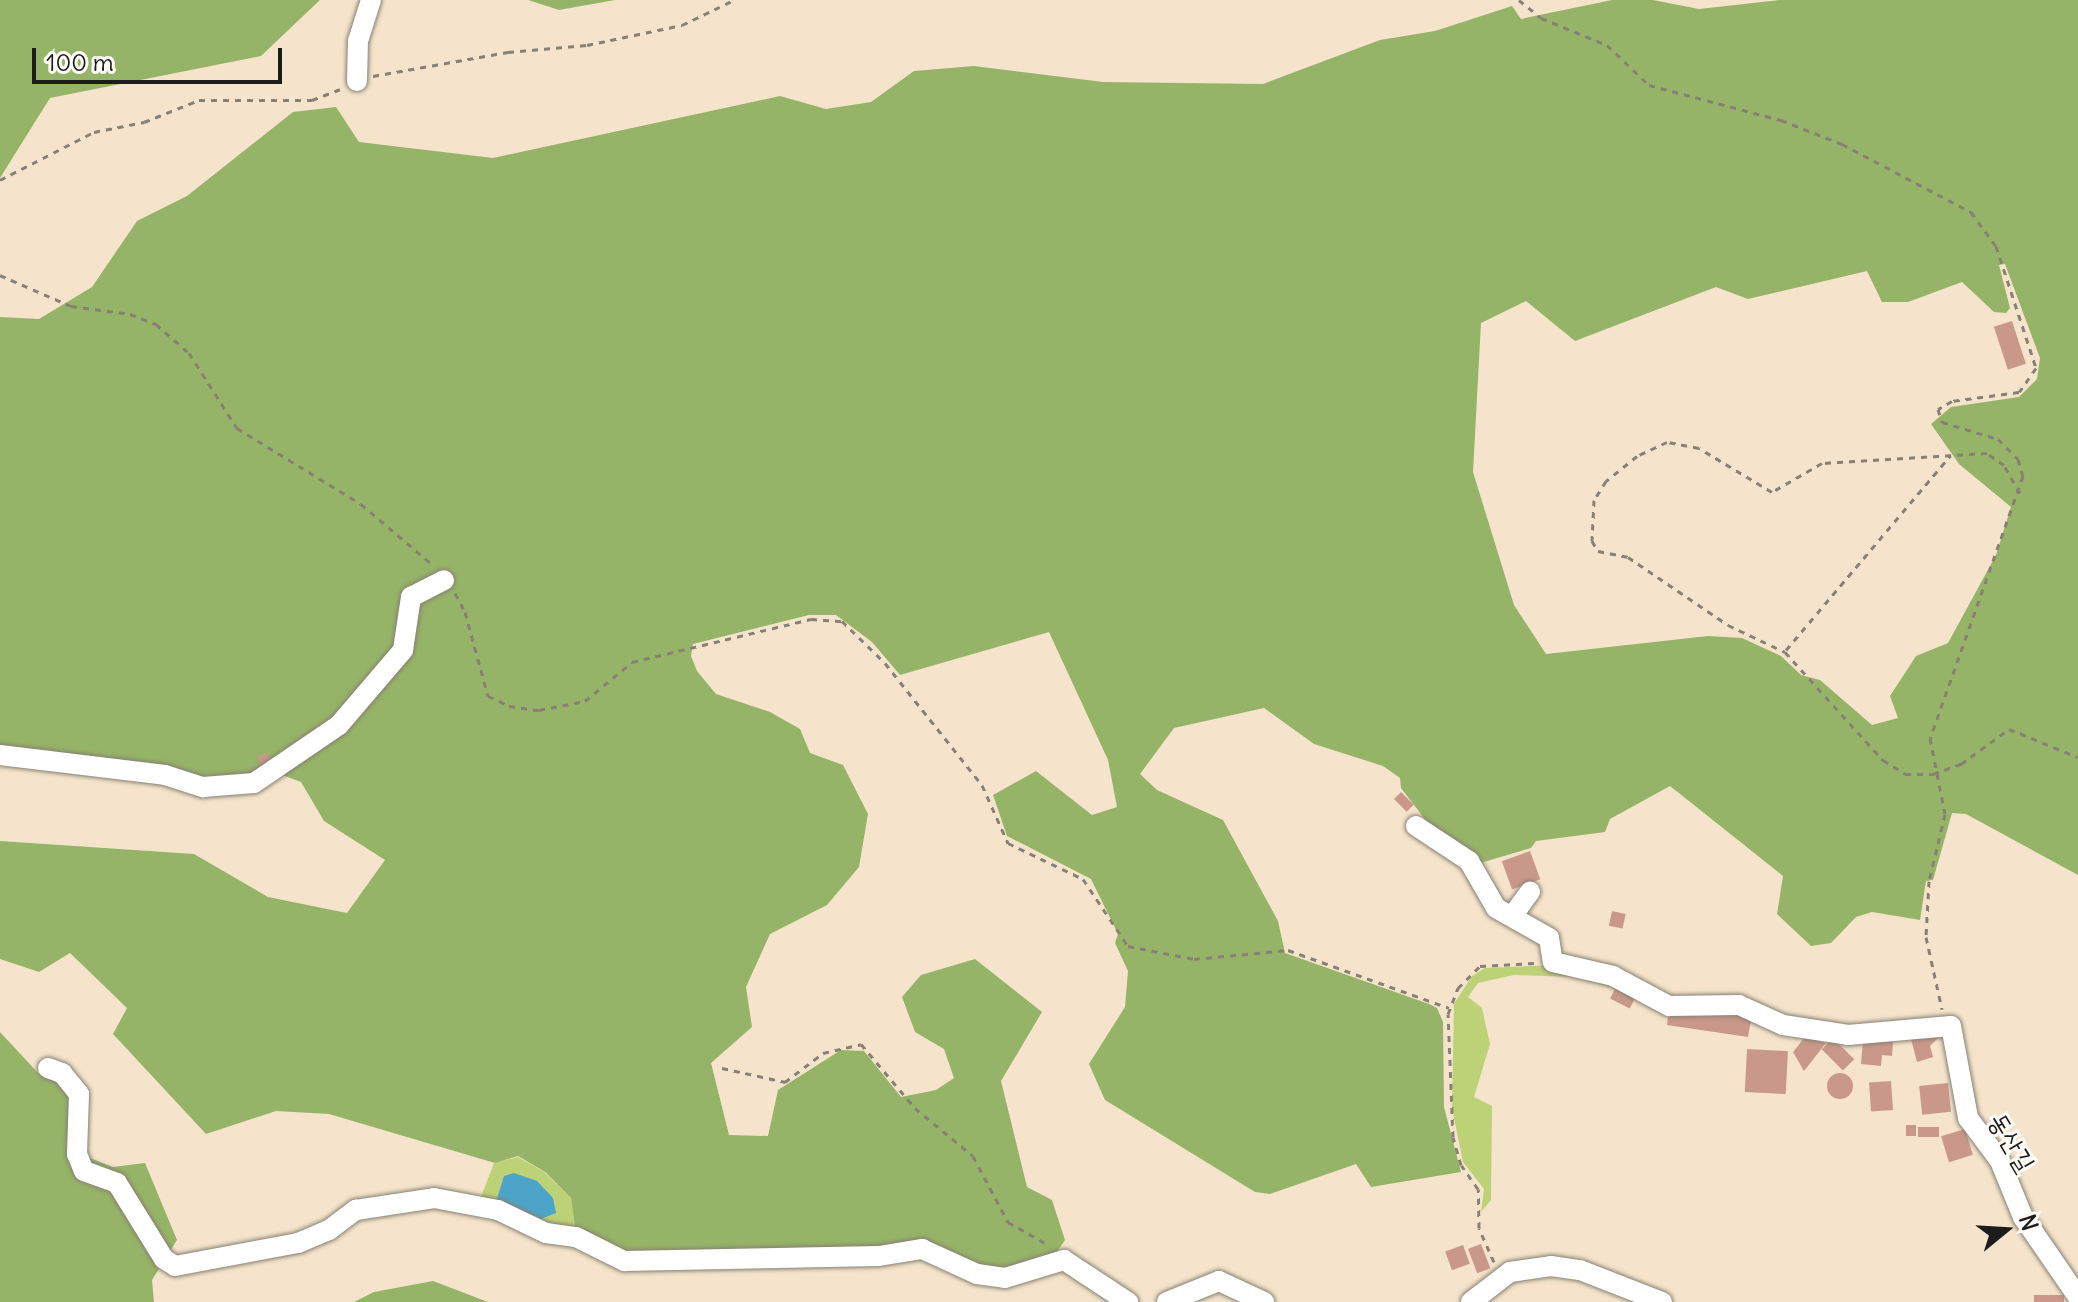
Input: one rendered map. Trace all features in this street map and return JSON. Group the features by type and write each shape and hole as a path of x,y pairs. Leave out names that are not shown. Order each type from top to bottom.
{"street":[{"path":"357,81 358,41 371,0"},
{"path":"0,755 165,775 203,787 254,783 339,725 403,650 411,597 444,580"},
{"path":"1416,826 1469,861 1496,908 1549,938 1553,962 1623,979 1669,1006 1739,1005 1793,1028 1863,1035 1951,1026"},
{"path":"1513,915 1530,892"},
{"name":"동산길","path":"1951,1026 1968,1118 2000,1161 2023,1217 2071,1267 2078,1297"},
{"path":"48,1068 62,1073 79,1094 77,1154 84,1171 110,1179 123,1189 164,1259 175,1266 298,1243 329,1230 356,1210 434,1198 498,1210 546,1233 576,1237 624,1261 879,1256 922,1249 977,1274 1005,1278 1064,1260 1128,1302"},
{"path":"1471,1302 1504,1276 1528,1267 1567,1267 1662,1302"},
{"path":"1167,1302 1219,1281 1264,1302"}],"path":[{"path":"0,180 105,128 144,122 199,100 312,100 357,81 655,31 705,17 734,0"},
{"path":"1519,0 1541,18 1607,45 1649,85 1815,132 1980,219 2005,268 2036,368 2019,392 1946,403 1937,414 1945,423 1989,434 2006,445 2022,469 2020,493 1935,713 1930,738 1933,774 1945,814 1925,904 1926,937 1935,991 1951,1026"},
{"path":"0,275 71,306 130,314 168,332 189,353 237,428 394,527 444,580 463,605 484,691 493,700 521,708 585,701 623,665 811,619 842,621 878,655 982,785 1008,843 1083,879 1128,946 1194,959 1288,950 1449,1008"},
{"path":"2020,493 1997,458 1987,453 1870,464 1822,463 1772,492 1699,448 1667,442 1637,456 1606,481 1594,500 1596,550 1628,557 1728,625 1785,652 1892,768 1917,776 1933,774 1961,764 2009,729 2078,757"},
{"path":"1785,652 1951,455"},
{"path":"1504,1276 1484,1242 1477,1214 1479,1191 1464,1170 1453,1137 1449,1008 1464,979 1480,966 1553,962"},
{"path":"722,1068 785,1082 823,1053 861,1044 915,1108 973,1156 1008,1222 1044,1240 1064,1260"}],"green space":[{"path":"0,0 320,0 261,56 50,98 0,178"},
{"path":"528,0 615,0 559,10"},
{"path":"1612,0 1653,0 1699,9 1781,0 2078,0 2078,875 1966,814 1952,813 1933,880 1926,881 1920,920 1872,912 1856,917 1831,943 1811,946 1777,914 1783,876 1670,786 1610,819 1605,832 1536,841 1531,848 1477,864 1434,831 1401,788 1400,778 1383,766 1314,744 1264,708 1174,728 1140,774 1157,790 1223,820 1278,921 1285,953 1429,1004 1437,1008 1443,1022 1444,1107 1461,1172 1371,1187 1356,1164 1270,1194 1255,1192 1105,1100 1089,1064 1125,1007 1128,971 1115,943 1118,934 1091,879 1007,836 993,795 1036,771 1092,815 1117,807 1108,760 1049,632 900,675 872,642 836,615 809,615 693,644 691,656 697,671 716,694 770,712 800,729 810,753 843,765 868,814 859,867 827,905 770,934 746,987 752,1027 711,1063 729,1135 768,1136 778,1090 841,1050 864,1051 901,1097 936,1090 954,1078 944,1049 915,1032 902,997 921,975 975,959 1042,1012 1001,1081 1027,1187 1052,1200 1065,1240 1052,1259 1004,1274 931,1249 629,1257 576,1234 571,1198 545,1172 518,1156 495,1163 329,1114 276,1111 206,1134 113,1034 127,1008 70,953 39,972 0,959 0,841 194,854 268,897 347,913 385,860 324,821 301,782 269,770 242,782 0,752 0,317 39,319 92,287 137,221 187,196 293,112 336,107 359,142 493,158 780,96 826,109 871,102 914,71 974,66 1103,82 1263,84 1380,40 1435,31 1512,6 1521,19","holes":["2005,264 2040,358 2037,379 2019,397 1951,407 1931,424 1959,464 2011,507 1996,555 1948,643 1916,656 1890,696 1898,718 1872,725 1820,680 1801,675 1781,656 1742,638 1708,636 1546,654 1514,605 1473,472 1481,323 1526,301 1575,341 1716,287 1748,299 1867,271 1882,302 1908,302 1962,282 1994,312 2006,313 2010,308 1999,265"]},
{"path":"1554,965 1612,980 1609,987 1574,977 1514,975 1478,983 1468,997 1482,1008 1490,1044 1474,1097 1492,1106 1491,1200 1481,1212 1484,1189 1463,1162 1452,1108 1454,1004 1472,976 1485,968"},
{"path":"0,1032 39,1074 72,1089 82,1155 113,1167 145,1163 177,1240 152,1280 154,1302 0,1302"},
{"path":"518,1157 544,1172 571,1198 576,1234 479,1202 494,1163"},
{"path":"433,1281 488,1302 354,1302 374,1292"}],"water":[{"path":"514,1173 537,1181 553,1198 556,1213 541,1219 496,1202 504,1176"}],"building":[{"path":"2012,321 2026,364 2008,370 1994,327"},
{"path":"268,753 271,762 260,765 258,756"},
{"path":"1401,792 1414,805 1407,812 1394,799"},
{"path":"1530,851 1540,879 1512,889 1502,861"},
{"path":"1612,911 1626,914 1623,929 1609,926"},
{"path":"1616,987 1636,997 1630,1009 1610,999"},
{"path":"1669,1009 1752,1015 1748,1037 1667,1025"},
{"path":"1938,1032 1939,1037 1930,1046 1933,1057 1917,1062 1911,1039"},
{"path":"1805,1037 1826,1043 1804,1071 1793,1052"},
{"path":"1833,1038 1854,1059 1843,1071 1822,1049"},
{"path":"1863,1040 1893,1042 1892,1056 1882,1055 1881,1066 1861,1064"},
{"path":"1747,1049 1788,1051 1786,1094 1745,1092"},
{"path":"1840,1073 1849,1077 1853,1086 1849,1095 1840,1099 1831,1095 1827,1086 1831,1077"},
{"path":"1891,1081 1893,1110 1871,1111 1869,1083"},
{"path":"1948,1083 1951,1112 1922,1115 1919,1086"},
{"path":"1906,1125 1916,1125 1916,1136 1906,1136"},
{"path":"1918,1127 1939,1127 1939,1137 1918,1137"},
{"path":"1965,1129 1973,1155 1949,1162 1941,1136"},
{"path":"1481,1244 1490,1268 1477,1273 1468,1249"},
{"path":"1463,1245 1470,1264 1452,1270 1445,1251"},
{"path":"2034,1295 2064,1295 2064,1302 2034,1302"}]}
